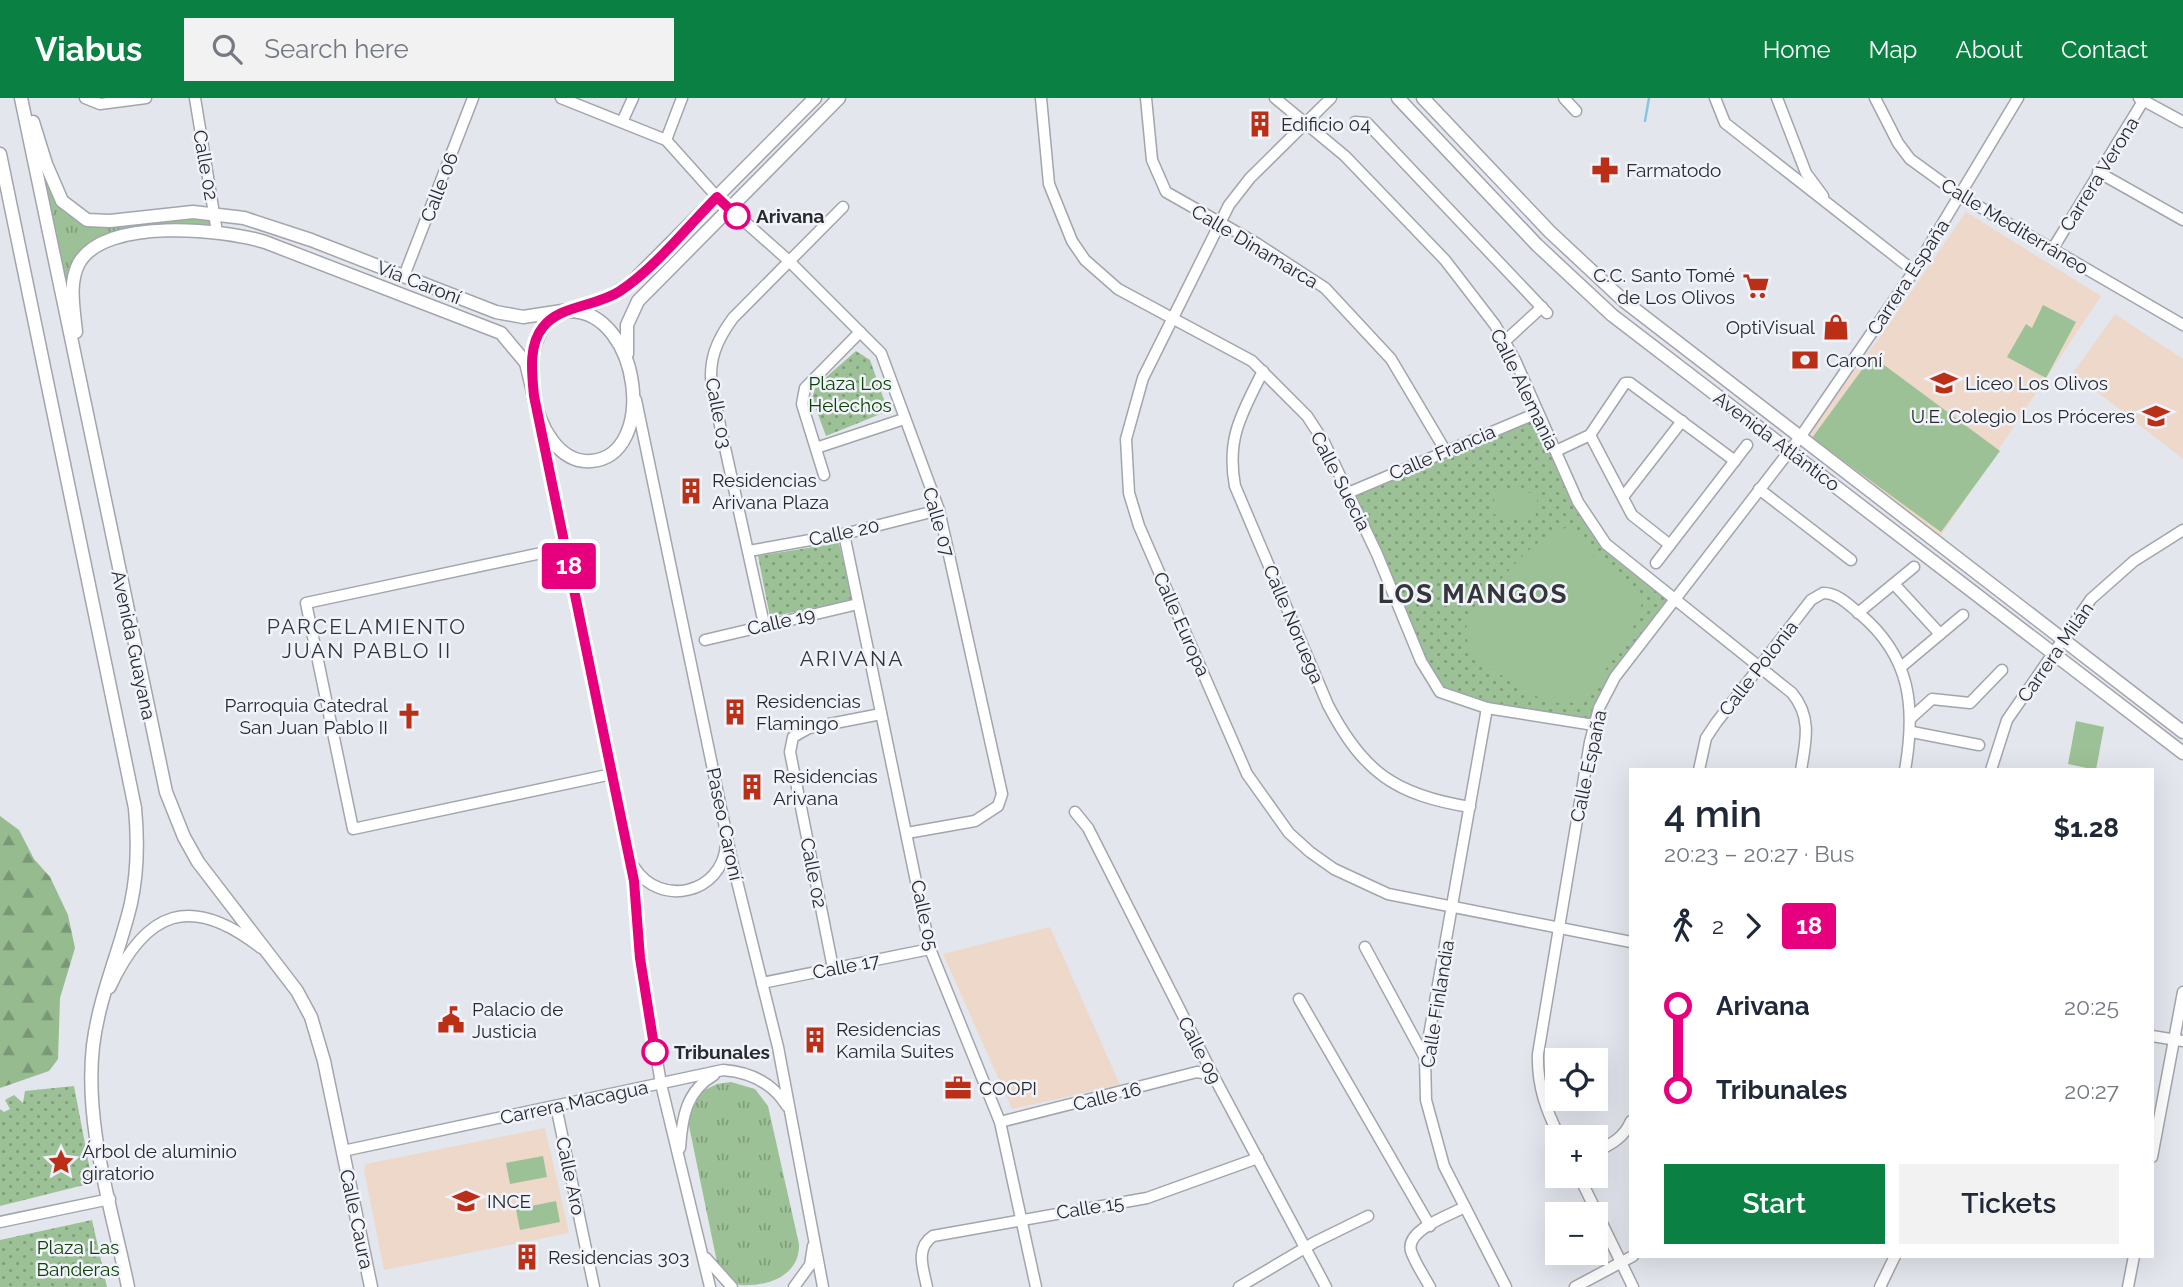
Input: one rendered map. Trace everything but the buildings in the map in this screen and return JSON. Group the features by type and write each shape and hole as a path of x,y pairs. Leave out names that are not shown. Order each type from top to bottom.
{"main road":[{"name":"Vía Caroní","path":"23,98 55,187 62,201 78,216 99,221 171,213 215,215 271,226 507,315 536,317 597,303 631,283 814,98"},
{"name":"Avenida Guayana","path":"23,98 82,396 166,792 198,862 298,991 311,1017 324,1061 343,1151"},
{"path":"628,361 626,334 633,309 839,98"},
{"name":"Avenida Atlántico","path":"1398,98 1537,245 1612,315 2183,753"},
{"name":"Avenida Atlántico","path":"1423,98 1550,232 1624,301 2064,637 2183,732"},
{"name":"Avenida Guayana","path":"0,154 135,808 137,859 133,892 98,1013 93,1045 91,1100 128,1287"},
{"name":"Vía Caroní","path":"82,396 72,299 73,279 85,255 106,241 181,230 216,232 265,242 501,333 526,363 534,396"},
{"name":"Paseo Caroní","path":"563,312 588,313 600,319 617,338 628,361 632,407 628,433 616,451 600,460 583,461 559,450 545,430 534,396 535,343 543,326 563,312"},
{"name":"Calle Caura","path":"343,1151 371,1287"}],"street":[{"path":"85,98 100,104 146,98"},
{"name":"Calle 02","path":"195,98 216,232"},
{"name":"Calle 06","path":"404,276 474,98"},
{"path":"561,98 578,101 666,140 682,98"},
{"path":"622,122 633,98"},
{"name":"Calle Suecia","path":"1041,98 1049,184 1072,241 1085,260 1118,289 1172,319 1226,344 1263,371 1307,416 1324,442 1431,680 1440,692 1454,699 1487,708 1594,725"},
{"name":"Calle Dinamarca","path":"1146,98 1152,160 1157,177 1166,192 1256,243 1325,288 1354,316 1391,359 1446,450"},
{"name":"Calle Alemania","path":"1275,98 1345,156 1446,260 1505,341 1578,502 1606,544 1675,597 1802,705 1807,722 1801,768"},
{"name":"Calle Europa","path":"1331,98 1250,178 1229,205 1143,378 1126,439 1129,494 1139,526 1248,775 1289,833 1334,869 1388,894 1629,942"},
{"path":"1564,98 1576,111"},
{"path":"1715,98 1725,123 1914,271"},
{"path":"1777,98 1806,173 1833,209"},
{"name":"Calle Mediterráneo","path":"1875,98 1898,143 1910,159 1961,196 2183,325"},
{"name":"Carrera España","path":"1789,450 1914,271 2018,98"},
{"path":"2143,99 2183,122"},
{"name":"Carrera Verona","path":"2052,250 2143,99"},
{"path":"1354,122 1367,123 1544,310 1505,341"},
{"name":"Calle 07","path":"666,140 717,197 788,260 881,353 939,510 1002,794 998,806 975,821 907,833"},
{"path":"2098,172 2183,220"},
{"name":"Calle 03","path":"764,624 710,373 720,335 788,260 843,207"},
{"path":"824,475 802,404 805,388 860,332"},
{"name":"Paseo Caroní","path":"628,361 727,839 790,1112 823,1287"},
{"name":"Calle Noruega","path":"1263,371 1238,421 1231,463 1235,486 1328,705 1346,739 1366,764 1388,780 1434,801 1470,807"},
{"path":"1556,451 1590,435 1625,383 1630,383 1735,461"},
{"name":"Paseo Caroní","path":"534,396 628,855 637,906 640,958 661,1084 710,1287"},
{"name":"Calle Francia","path":"1348,493 1537,413"},
{"path":"816,447 904,419"},
{"path":"1622,498 1682,421"},
{"path":"1590,435 1632,515 1670,545"},
{"path":"1656,563 1747,445"},
{"name":"Calle España","path":"1555,1125 1537,1077 1557,928 1594,725 1615,677 1789,450"},
{"path":"1759,489 1851,560"},
{"name":"Calle 20","path":"749,551 844,534 939,510"},
{"name":"Carrera Milán","path":"1992,768 2007,720 2091,599 2134,561 2183,530"},
{"name":"Calle 05","path":"844,534 930,949 1000,1122 1036,1287"},
{"path":"565,548 306,603 353,829 612,774"},
{"path":"1905,768 1912,732 1901,667 1885,639 1858,613 1914,567"},
{"path":"1894,584 1940,634"},
{"name":"Calle Polonia","path":"1699,768 1706,738 1811,600 1823,593 1841,598 1858,613"},
{"name":"Calle 19","path":"705,640 858,604"},
{"path":"1901,667 1963,615"},
{"path":"1911,718 1932,698 1970,703 2002,670"},
{"name":"Calle Finlandia","path":"1487,708 1425,1058 1426,1100 1432,1130 1444,1166 1506,1287"},
{"name":"Calle 02","path":"833,968 790,752 793,737 808,728 881,714"},
{"path":"1912,732 1979,745"},
{"name":"Calle 09","path":"1075,812 1088,828 1213,1075 1326,1287"},
{"path":"628,855 638,874 652,886 669,891 690,891 706,883 720,868 727,839"},
{"path":"98,1013 134,947 148,931 168,918 188,914 212,920 271,956"},
{"path":"1364,947 1425,1058"},
{"name":"Calle 17","path":"762,983 930,949"},
{"path":"2154,1148 2179,1040 2183,992"},
{"path":"1299,999 1430,1226"},
{"path":"2154,1036 2179,1040"},
{"path":"679,1160 682,1124 691,1097 706,1080 723,1070"},
{"name":"Carrera Macagua","path":"343,1151 723,1070 748,1075 771,1086 790,1112"},
{"name":"Calle 16","path":"1000,1122 1197,1072 1213,1075"},
{"name":"Calle Aro","path":"556,1106 594,1287"},
{"path":"1608,1146 1627,1131 1629,1126"},
{"name":"Calle 15","path":"927,1287 922,1247 933,1237 1147,1198 1258,1158"},
{"path":"1585,1188 1633,1287"},
{"path":"0,1222 110,1199"},
{"path":"1430,1287 1410,1247 1413,1237 1465,1207"},
{"path":"1239,1287 1368,1216"},
{"path":"794,1287 810,1265 814,1240"},
{"path":"699,1246 715,1271 732,1287"},
{"path":"1575,1287 1630,1258"},
{"path":"1880,1287 1894,1258"},
{"path":"2128,1287 2134,1258"}],"shaded area":[{"name":"Liceo Los Olivos","path":"1966,212 2101,296 1940,537 1813,440 1809,430 1880,337"},
{"name":"U.E. Colegio Los Próceres","path":"2115,314 2183,359 2183,459 2073,373"},
{"path":"1050,927 1120,1085 1012,1109 943,954"},
{"name":"INCE","path":"545,1128 569,1233 384,1270 364,1170 366,1164"}],"green space":[{"path":"26,98 46,164 78,216 214,215 217,232 144,234 85,255 72,299 82,396"},
{"path":"2043,305 2076,322 2046,378 2007,357 2026,324 2032,328"},
{"name":"Plaza Los Helechos","path":"856,351 870,360 888,411 826,436 812,398 816,386"},
{"path":"1872,356 2000,451 1941,532 1812,438"},
{"path":"1537,413 1593,528 1675,597 1634,650 1594,725 1487,708 1440,692 1348,493"},
{"path":"1496,488 1538,494 1535,521 1492,514"},
{"path":"1570,527 1590,553 1632,586 1642,601 1634,626 1593,691 1576,702 1560,703 1526,691 1468,649 1466,621 1527,552 1541,540"},
{"path":"839,543 852,600 770,617 758,556"},
{"path":"2076,721 2104,727 2096,768 2068,764"},
{"path":"0,816 19,830 34,859 50,877 68,915 75,948 60,998 58,1059 49,1071 0,1088"},
{"path":"731,1082 755,1089 768,1106 799,1244 798,1255 788,1271 781,1277 762,1284 740,1285 718,1267 688,1121 694,1102 703,1091 717,1084"},
{"path":"74,1086 90,1170 88,1184 0,1206 0,1109 4,1112 10,1109 5,1100 14,1095 23,1103 25,1091"},
{"path":"543,1156 547,1177 510,1184 506,1163"},
{"path":"556,1201 560,1222 520,1230 516,1209"},
{"name":"Plaza Las Banderas","path":"92,1220 107,1287 0,1287 0,1240"}],"waterway":[{"path":"1645,121 1649,98"}],"bus line":[{"name":"18","path":"655,1052 640,958 634,881 534,396 532,364 539,333 550,319 563,312 610,298 631,283 717,197 737,216"}],"place":[{"name":"Edificio 04","path":"1260,124"},
{"name":"Farmatodo","path":"1605,170"},
{"name":"Arivana","path":"737,216"},
{"name":"C.C. Santo Tomé de Los Olivos","path":"1756,286"},
{"name":"OptiVisual","path":"1836,327"},
{"name":"Caroní","path":"1805,360"},
{"name":"Liceo Los Olivos","path":"1944,383"},
{"name":"U.E. Colegio Los Próceres","path":"2156,416"},
{"name":"Residencias Arivana Plaza","path":"691,491"},
{"name":"Residencias Flamingo","path":"735,712"},
{"name":"Parroquia Catedral San Juan Pablo II","path":"409,716"},
{"name":"Residencias Arivana","path":"752,787"},
{"name":"Palacio de Justicia","path":"451,1020"},
{"name":"Residencias Kamila Suites","path":"815,1040"},
{"name":"Tribunales","path":"655,1052"},
{"name":"COOPI","path":"958,1088"},
{"name":"Árbol de aluminio giratorio","path":"61,1162"},
{"name":"INCE","path":"466,1201"},
{"name":"Residencias 303","path":"527,1257"}],"district":[{"name":"LOS MANGOS","path":"1473,594"},
{"name":"PARCELAMIENTO JUAN PABLO II","path":"367,639"},
{"name":"ARIVANA","path":"852,659"}]}
